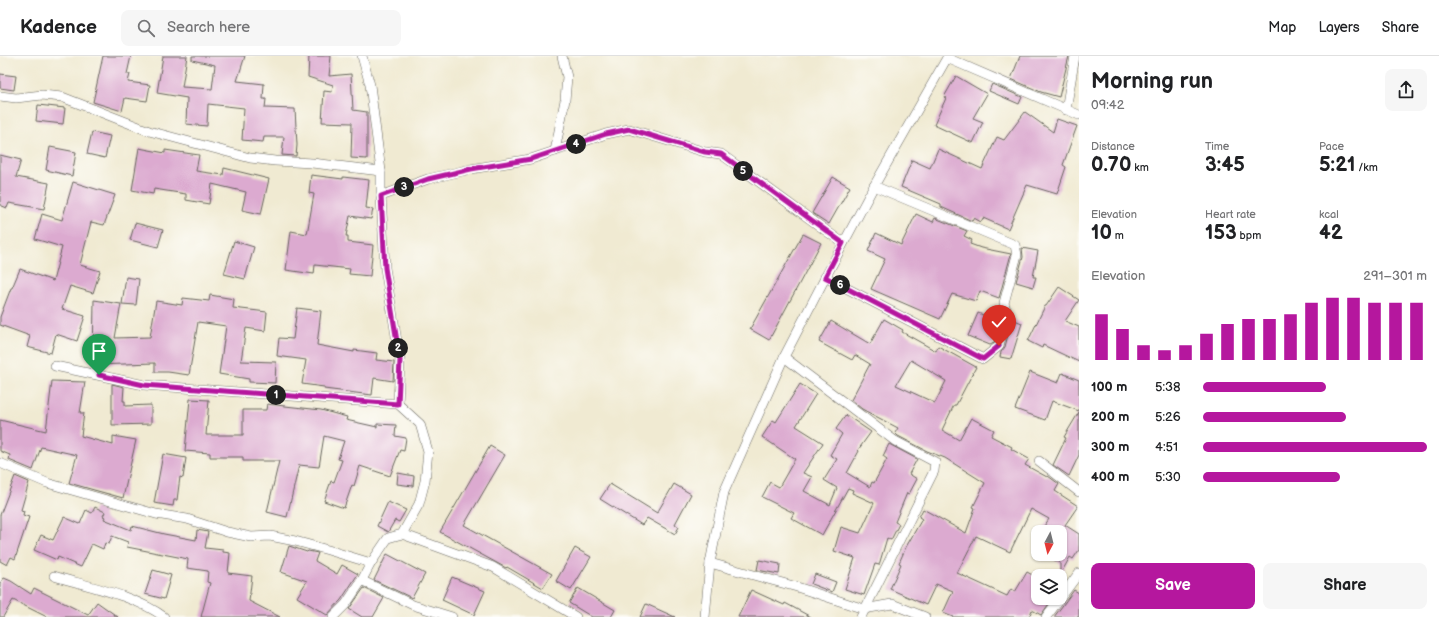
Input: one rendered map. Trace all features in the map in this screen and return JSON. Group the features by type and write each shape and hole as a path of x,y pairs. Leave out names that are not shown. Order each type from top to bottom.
{"street":[{"path":"362,56 370,85 381,171 385,268 400,360 398,404"},
{"path":"555,151 565,100 567,77 562,56"},
{"path":"1066,110 1075,56"},
{"path":"705,617 710,563 724,492 784,357 825,277 874,186 948,57 1079,115"},
{"path":"0,96 16,98 42,95 62,97 149,131 250,158 275,161 312,162 381,171"},
{"path":"381,196 428,179 471,169 531,159 606,134 629,129 705,152 721,154 843,243"},
{"path":"825,277 983,359 999,346 1007,313 1004,303 1018,255 1015,245 874,186"},
{"path":"784,357 895,441 935,462 934,472 863,613"},
{"path":"55,366 144,385 398,404 420,424 428,451 425,480 420,504 402,534"},
{"path":"1039,461 1079,492"},
{"path":"0,463 47,484 156,514 187,518 227,532 251,537 270,536 295,541 371,563"},
{"path":"333,617 346,604 388,538 402,534 492,567 576,617"},
{"path":"710,563 797,587 863,613 892,604 925,617"},
{"path":"1046,617 1079,573"},
{"path":"54,576 120,595 156,611 164,617"},
{"path":"362,580 413,605 452,617"}],"building":[{"path":"103,56 131,56 127,74 130,74 128,82 150,85 147,101 125,98 122,111 93,102"},
{"path":"163,56 187,56 182,87 212,89 215,65 192,60 192,56 245,56 237,81 264,84 263,99 266,99 265,108 295,109 297,145 296,156 282,155 284,137 264,137 263,142 242,140 244,108 208,104 207,126 186,124 187,98 157,93"},
{"path":"309,56 331,56 329,76 351,74 353,110 367,112 367,159 351,158 352,123 322,122 324,91 332,92 333,85 308,77"},
{"path":"1020,56 1069,56 1059,97 1041,92 1011,79"},
{"path":"0,74 16,76 14,90 0,88"},
{"path":"956,76 987,94 973,118 983,122 973,143 934,125 946,98 944,97"},
{"path":"992,84 1022,97 1019,104 989,91"},
{"path":"38,105 65,108 63,124 36,121"},
{"path":"1025,112 1053,132 1057,119 1077,126 1063,165 1066,167 1057,194 1027,185 1008,229 983,218 981,222 974,218 972,221 941,207 941,204 901,187 912,160 930,168 938,149 982,169 997,137 1004,140"},
{"path":"92,132 110,136 105,158 87,154"},
{"path":"50,147 76,152 72,176 46,170"},
{"path":"139,148 165,153 165,150 199,155 196,171 223,175 224,168 269,179 261,214 242,210 246,192 212,184 209,204 186,200 186,194 154,189 153,194 132,190"},
{"path":"0,155 21,160 16,177 49,183 44,209 9,203 7,208 0,205"},
{"path":"311,175 343,179 343,177 369,180 366,208 373,209 371,219 350,216 346,236 348,236 348,242 373,245 370,276 349,274 350,269 315,265 314,274 286,270 291,231 307,234 314,194 309,193"},
{"path":"833,177 850,187 829,224 812,213"},
{"path":"73,182 115,195 104,225 91,222 80,265 100,271 93,293 70,286 62,309 85,316 77,341 56,334 51,353 27,347 30,336 0,325 0,317 20,269 53,281 62,247 35,239 42,214 62,220"},
{"path":"916,214 933,222 935,218 967,231 964,236 972,240 970,244 981,248 1011,254 999,298 980,291 976,301 952,294 940,319 871,289 885,259 868,251 876,233 901,245"},
{"path":"135,223 163,230 158,247 130,240"},
{"path":"803,234 821,243 769,340 750,329"},
{"path":"234,241 254,247 245,279 224,274"},
{"path":"1022,248 1038,251 1033,277 1036,277 1033,287 1016,282 1023,257"},
{"path":"126,277 139,279 136,305 122,304"},
{"path":"1059,287 1079,300 1065,321 1079,327 1079,362 1043,345 1042,348 1028,341 1045,306"},
{"path":"210,295 234,299 233,308 267,312 265,331 246,328 241,361 276,362 275,383 249,382 249,379 219,374 226,326 198,322 189,375 155,372 155,363 93,365 94,300 121,304 115,338 150,337 156,301 182,305 183,298 209,301"},
{"path":"297,308 321,311 317,345 354,352 354,350 377,353 376,360 394,362 393,381 374,378 372,395 324,389 324,387 302,384 306,360 277,356 279,338 293,339"},
{"path":"978,313 999,321 994,343 990,345 968,336"},
{"path":"884,319 903,330 902,332 936,351 938,346 976,367 956,405 954,405 942,430 959,440 971,418 994,430 991,436 1012,447 1011,449 1029,459 1025,465 1047,477 1048,476 1059,484 1055,491 1078,506 1065,525 1045,525 1049,519 1031,509 1010,552 976,536 957,573 1007,596 1011,589 1015,592 1027,572 1031,574 1031,605 1048,605 1041,615 1032,610 1029,617 953,617 943,613 953,591 936,584 926,605 890,589 901,564 899,563 906,547 922,519 919,517 923,509 966,533 975,508 973,507 985,483 945,458 927,451 898,436 895,433 898,428 862,409 851,400 870,364 855,355 852,360 819,342 831,321 870,344","holes":["911,360 946,381 935,403 896,385"]},
{"path":"1012,319 1022,323 1011,359 1000,357 1001,352 1005,347"},
{"path":"1030,372 1058,383 1062,373 1079,380 1079,411 1052,401 1045,420 1015,409"},
{"path":"52,381 85,382 80,413 84,413 81,436 113,445 113,436 136,440 123,498 69,483 77,455 41,447 33,470 9,460 10,455 0,451 0,420 46,431"},
{"path":"112,384 124,387 123,401 125,401 125,406 151,405 151,424 112,425"},
{"path":"800,384 816,394 796,426 823,443 803,473 812,477 804,491 830,505 837,488 824,480 837,459 830,455 842,434 836,429 846,415 871,432 858,450 859,451 847,473 870,487 872,482 874,483 887,459 883,456 889,444 917,459 909,474 917,479 909,494 907,493 895,522 899,524 891,540 887,538 879,565 875,564 864,595 845,589 855,558 834,551 841,527 860,533 874,503 852,493 853,490 848,488 822,535 791,518 794,513 762,497 770,482 779,487 795,459 762,437 773,420 776,422"},
{"path":"190,399 209,400 206,435 243,435 243,410 266,410 267,404 321,410 347,417 346,420 377,427 377,424 396,425 395,436 406,438 404,451 400,450 390,476 360,466 354,486 352,485 344,508 324,501 331,481 334,482 342,460 338,459 344,441 324,436 319,467 299,465 287,517 267,512 279,461 243,461 243,457 210,457 210,453 185,451"},
{"path":"1079,412 1079,455 1069,476 1053,465 1066,438 1064,437"},
{"path":"490,446 505,455 464,525 552,574 543,588 507,567 506,568 440,532"},
{"path":"163,454 186,458 183,478 180,477 177,500 174,500 173,506 154,503"},
{"path":"398,473 414,476 413,486 397,484"},
{"path":"15,476 29,482 21,510 24,511 23,515 29,517 15,559 11,557 7,565 0,561 0,515"},
{"path":"610,484 657,513 674,484 691,494 675,524 679,527 675,534 647,518 642,525 600,499"},
{"path":"388,502 406,510 399,522 395,520 388,532 377,526"},
{"path":"95,507 105,512 103,516 105,517 104,519 131,530 132,526 196,540 197,530 208,532 205,548 223,550 223,552 230,553 228,573 252,576 249,601 280,617 201,617 210,583 207,582 208,571 187,568 188,559 127,547 128,542 112,536 109,544 105,543 103,549 92,544 81,567 58,557 57,560 34,550 41,535 53,540 64,517 80,524 86,510 92,513"},
{"path":"1067,526 1079,534 1079,550 1073,559 1070,557 1063,569 1060,569 1060,563 1056,561 1067,561"},
{"path":"289,546 307,552 318,553 315,561 337,574 342,565 358,574 341,600 327,615 297,597 307,581 281,572"},
{"path":"575,548 591,557 571,590 556,581"},
{"path":"387,554 425,574 412,598 374,580"},
{"path":"759,560 780,564 779,574 757,570"},
{"path":"153,570 171,575 164,599 145,594"},
{"path":"815,574 836,582 832,592 811,584"},
{"path":"452,577 485,591 474,615 442,600"},
{"path":"4,578 31,594 34,588 88,615 97,602 118,617 47,617 13,600 3,617 0,617 0,583"},
{"path":"364,588 384,598 373,617 362,617 349,609"},
{"path":"578,588 615,610 611,617 592,617 569,603"},
{"path":"751,590 784,605 785,603 811,617 738,617"},
{"path":"1074,590 1079,593 1079,617 1054,617 1063,605 1067,605 1067,599"},
{"path":"646,604 675,617 640,617"}],"route":[{"path":"99,375 144,385 398,404 400,360 385,268 381,196 428,179 471,169 531,159 606,134 629,129 705,152 721,154 843,243 825,277 983,359 999,346"}]}
